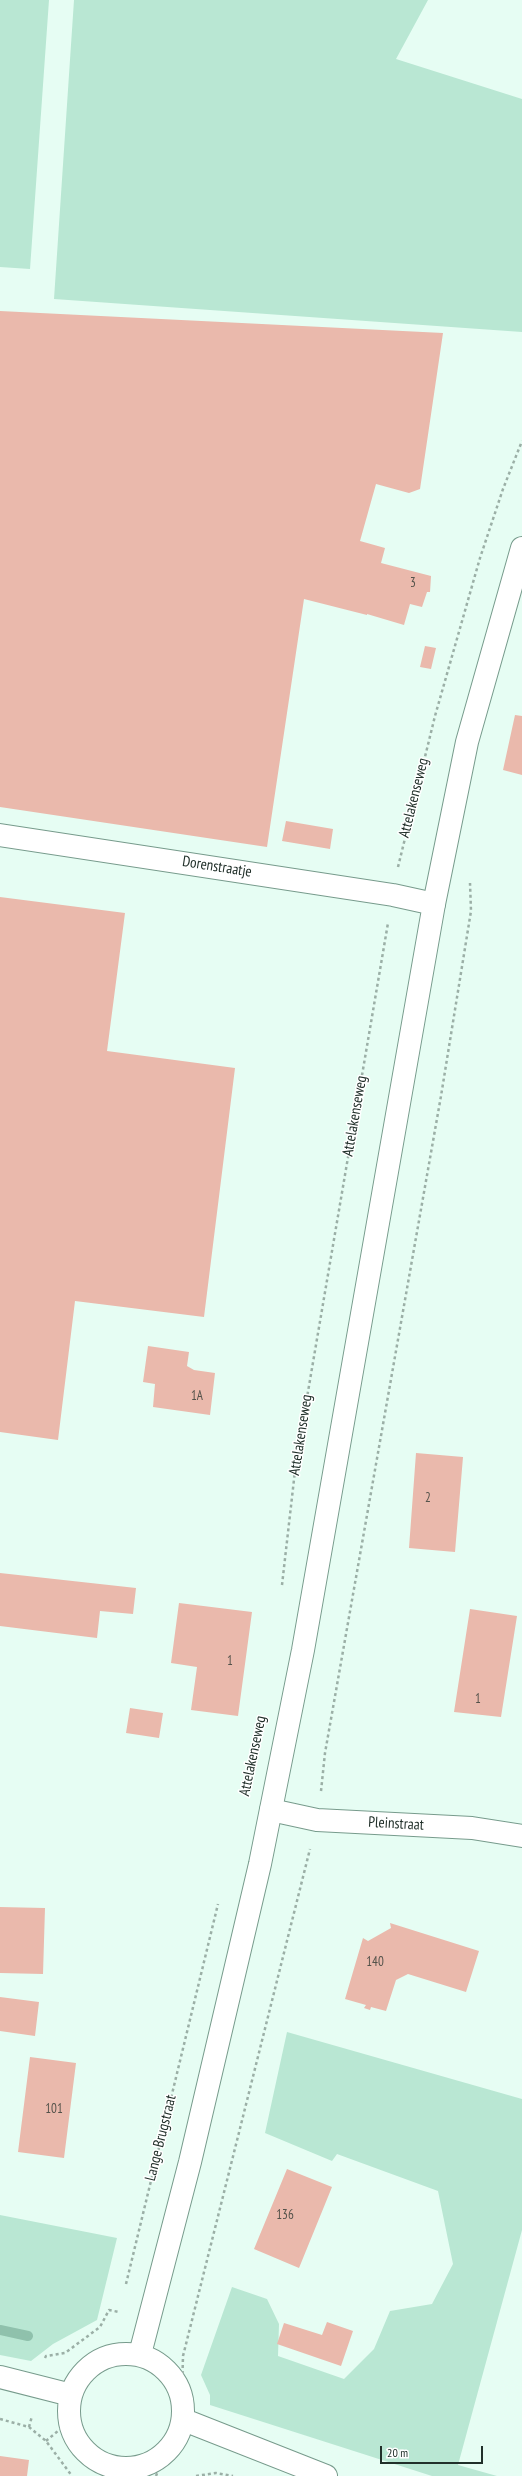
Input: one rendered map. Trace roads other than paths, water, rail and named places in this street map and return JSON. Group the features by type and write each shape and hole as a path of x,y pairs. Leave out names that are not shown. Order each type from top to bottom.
{"street":[{"name":"Attelakenseweg","path":"271,1810 306,1635 434,904 469,735 522,548"},
{"name":"Dorenstraatje","path":"0,835 393,894 434,904"},
{"name":"Pleinstraat","path":"271,1810 317,1820 472,1828 522,1836"},
{"path":"140,2354 196,2140 271,1810"},
{"path":"116,2354 140,2354 150,2358 168,2371 179,2387 182,2396 184,2420 180,2433 164,2455 148,2464 117,2472 85,2451 78,2442 70,2421 71,2395 79,2378 98,2361 116,2354"},
{"path":"0,2377 71,2395"},
{"path":"184,2420 326,2476"}],"waterway":[{"path":"0,2330 28,2336"}]}
